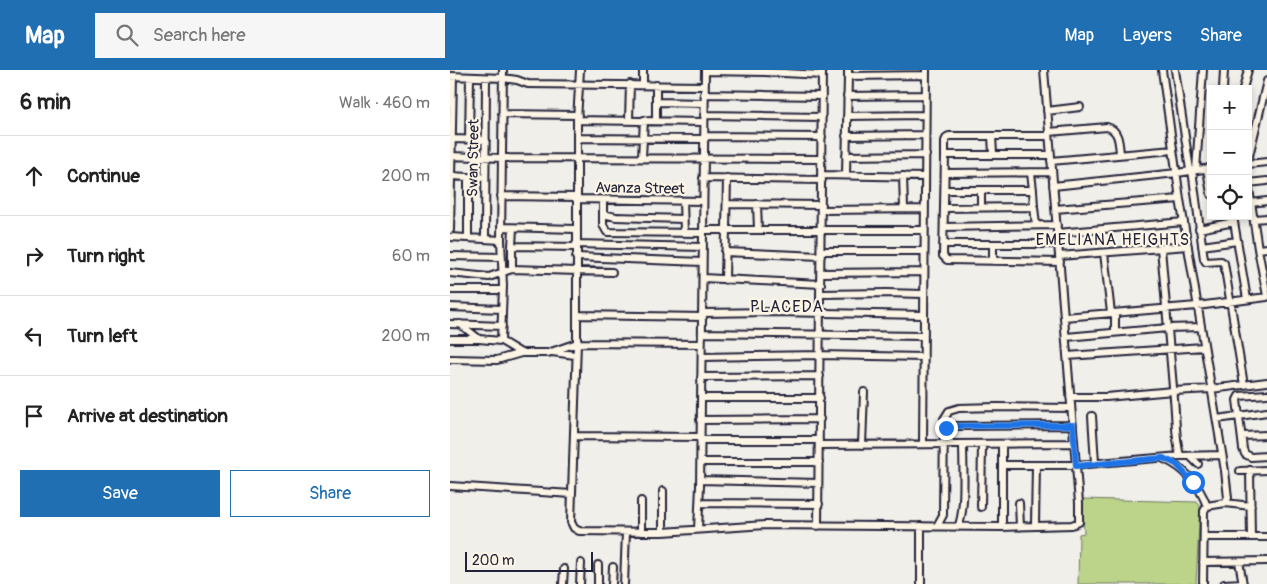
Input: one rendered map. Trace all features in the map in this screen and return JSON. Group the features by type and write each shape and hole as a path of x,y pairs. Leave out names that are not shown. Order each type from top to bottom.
{"street":[{"path":"501,341 503,70"},
{"path":"580,70 576,158 577,343 575,355 575,436 571,522 576,530 626,532 663,532 748,526 1020,527 1072,525 1079,522 1073,425 1044,70"},
{"path":"643,70 643,84"},
{"path":"1162,70 1180,199 1217,419 1228,498 1225,504"},
{"path":"1175,70 1193,170 1204,261 1221,260 1224,263 1244,385"},
{"path":"1193,170 1203,70"},
{"path":"1223,85 1224,70"},
{"path":"1244,85 1248,70"},
{"path":"698,529 701,462 705,71 822,72 818,526"},
{"path":"846,175 848,73 926,72 923,444"},
{"path":"450,230 452,176 451,76 503,78 528,84 704,86"},
{"path":"469,139 470,77"},
{"name":"Swan Street","path":"485,239 486,78"},
{"path":"1252,145 1267,81"},
{"path":"630,84 630,120"},
{"path":"656,85 656,121"},
{"path":"704,94 822,96"},
{"path":"847,96 926,95"},
{"path":"571,96 579,99"},
{"path":"656,102 704,103"},
{"path":"1047,111 1080,107"},
{"path":"502,114 704,122"},
{"path":"704,115 822,117"},
{"path":"847,116 925,115"},
{"path":"642,157 644,120"},
{"path":"1120,154 1117,134 1113,128 1107,127 1049,134 946,137 944,258 948,260 993,261 1059,259 1188,246"},
{"path":"846,136 925,135"},
{"path":"992,136 993,154"},
{"path":"577,138 822,138"},
{"path":"452,139 486,140"},
{"path":"945,155 993,154 1051,158 1173,150"},
{"path":"846,156 926,155"},
{"path":"451,156 502,158 822,159"},
{"path":"1252,162 1267,162"},
{"path":"1054,186 1177,174 1207,168"},
{"path":"945,173 1052,172"},
{"path":"1031,173 1036,225"},
{"path":"703,178 846,175 925,176"},
{"path":"452,176 485,178"},
{"path":"903,176 904,208"},
{"path":"468,178 468,238"},
{"path":"725,280 727,178"},
{"path":"1252,183 1267,182"},
{"path":"944,190 1033,190"},
{"path":"981,190 981,208"},
{"name":"Avanza Street","path":"501,196 703,201"},
{"path":"1055,209 1180,199"},
{"path":"603,200 604,229 608,232 924,230"},
{"path":"683,201 684,232"},
{"path":"1252,203 1267,201"},
{"path":"727,204 924,209"},
{"path":"757,204 758,230"},
{"path":"945,208 1034,207"},
{"path":"1064,317 1197,306 1267,297 1252,208"},
{"path":"603,214 616,217 683,219"},
{"path":"1254,219 1267,218"},
{"path":"1215,220 1216,225"},
{"path":"1199,229 1230,220"},
{"path":"1233,220 1247,299"},
{"path":"1057,233 1184,222"},
{"path":"944,227 1057,225"},
{"path":"501,227 576,229"},
{"path":"512,269 513,228"},
{"path":"450,236 501,240"},
{"path":"1202,246 1237,241"},
{"path":"943,244 1058,244"},
{"path":"993,244 993,261"},
{"path":"512,246 702,247"},
{"path":"1161,248 1175,422 1180,456"},
{"path":"1258,249 1267,248"},
{"path":"725,252 924,252"},
{"path":"1104,253 1115,332"},
{"path":"450,256 502,257"},
{"path":"576,257 702,262"},
{"path":"450,273 489,276 512,269 612,272"},
{"path":"821,273 924,272"},
{"path":"703,278 821,284"},
{"path":"450,290 502,290"},
{"path":"821,294 923,294"},
{"path":"450,307 502,309"},
{"path":"577,315 821,313 923,315"},
{"path":"450,324 502,326"},
{"path":"460,324 479,339"},
{"path":"1066,337 1201,327"},
{"path":"702,333 923,336"},
{"path":"450,339 501,341 521,353"},
{"path":"552,352 577,343 701,344"},
{"path":"1067,356 1204,347"},
{"path":"450,358 497,360 521,353 552,352 575,355"},
{"path":"702,357 820,355 924,357"},
{"path":"701,377 820,376"},
{"path":"1070,396 1106,397 1211,389 1267,382"},
{"path":"862,445 864,392"},
{"path":"1267,394 1239,396 1237,400 1243,449 1248,456 1267,456"},
{"path":"701,398 820,398"},
{"path":"937,526 943,515 943,444 946,415 954,409 996,407 1071,408"},
{"path":"1217,419 1267,412"},
{"path":"1092,416 1095,463"},
{"path":"700,420 820,419"},
{"path":"944,429 956,426 1073,425"},
{"path":"1242,436 1267,435"},
{"path":"575,436 700,438 862,445 1074,443"},
{"path":"958,526 962,507 963,444"},
{"path":"981,507 982,444"},
{"path":"1002,444 1002,527"},
{"path":"1002,465 1076,466 1180,456 1222,455"},
{"path":"1190,456 1198,464"},
{"path":"1163,458 1176,464 1184,471 1202,493 1207,506"},
{"path":"701,462 819,462"},
{"path":"1035,525 1036,466"},
{"path":"1250,470 1252,537"},
{"path":"1240,471 1267,470"},
{"path":"700,480 818,482"},
{"path":"450,486 572,494"},
{"path":"663,491 663,532"},
{"path":"641,501 641,532"},
{"path":"700,503 819,504"},
{"path":"1019,503 1020,527"},
{"path":"1207,506 1225,504 1251,506"},
{"path":"1203,584 1204,511 1207,506"},
{"path":"921,526 922,584"},
{"path":"624,584 626,532"},
{"path":"1204,537 1267,537"},
{"path":"1203,562 1267,561"},
{"path":"1224,584 1242,583 1239,562"},
{"path":"580,584 581,563"},
{"path":"598,565 598,584"},
{"path":"612,584 613,567"},
{"path":"563,584 564,569"}],"green space":[{"path":"1081,499 1197,502 1200,506 1196,584 1078,584 1079,534 1084,533"}],"district":[{"name":"EMELIANA HEIGHTS","path":"1113,239"},
{"name":"PLACEDA","path":"787,306"}],"route":[{"path":"946,428 950,426 1073,425 1076,466 1163,458 1176,464 1193,482"}]}
